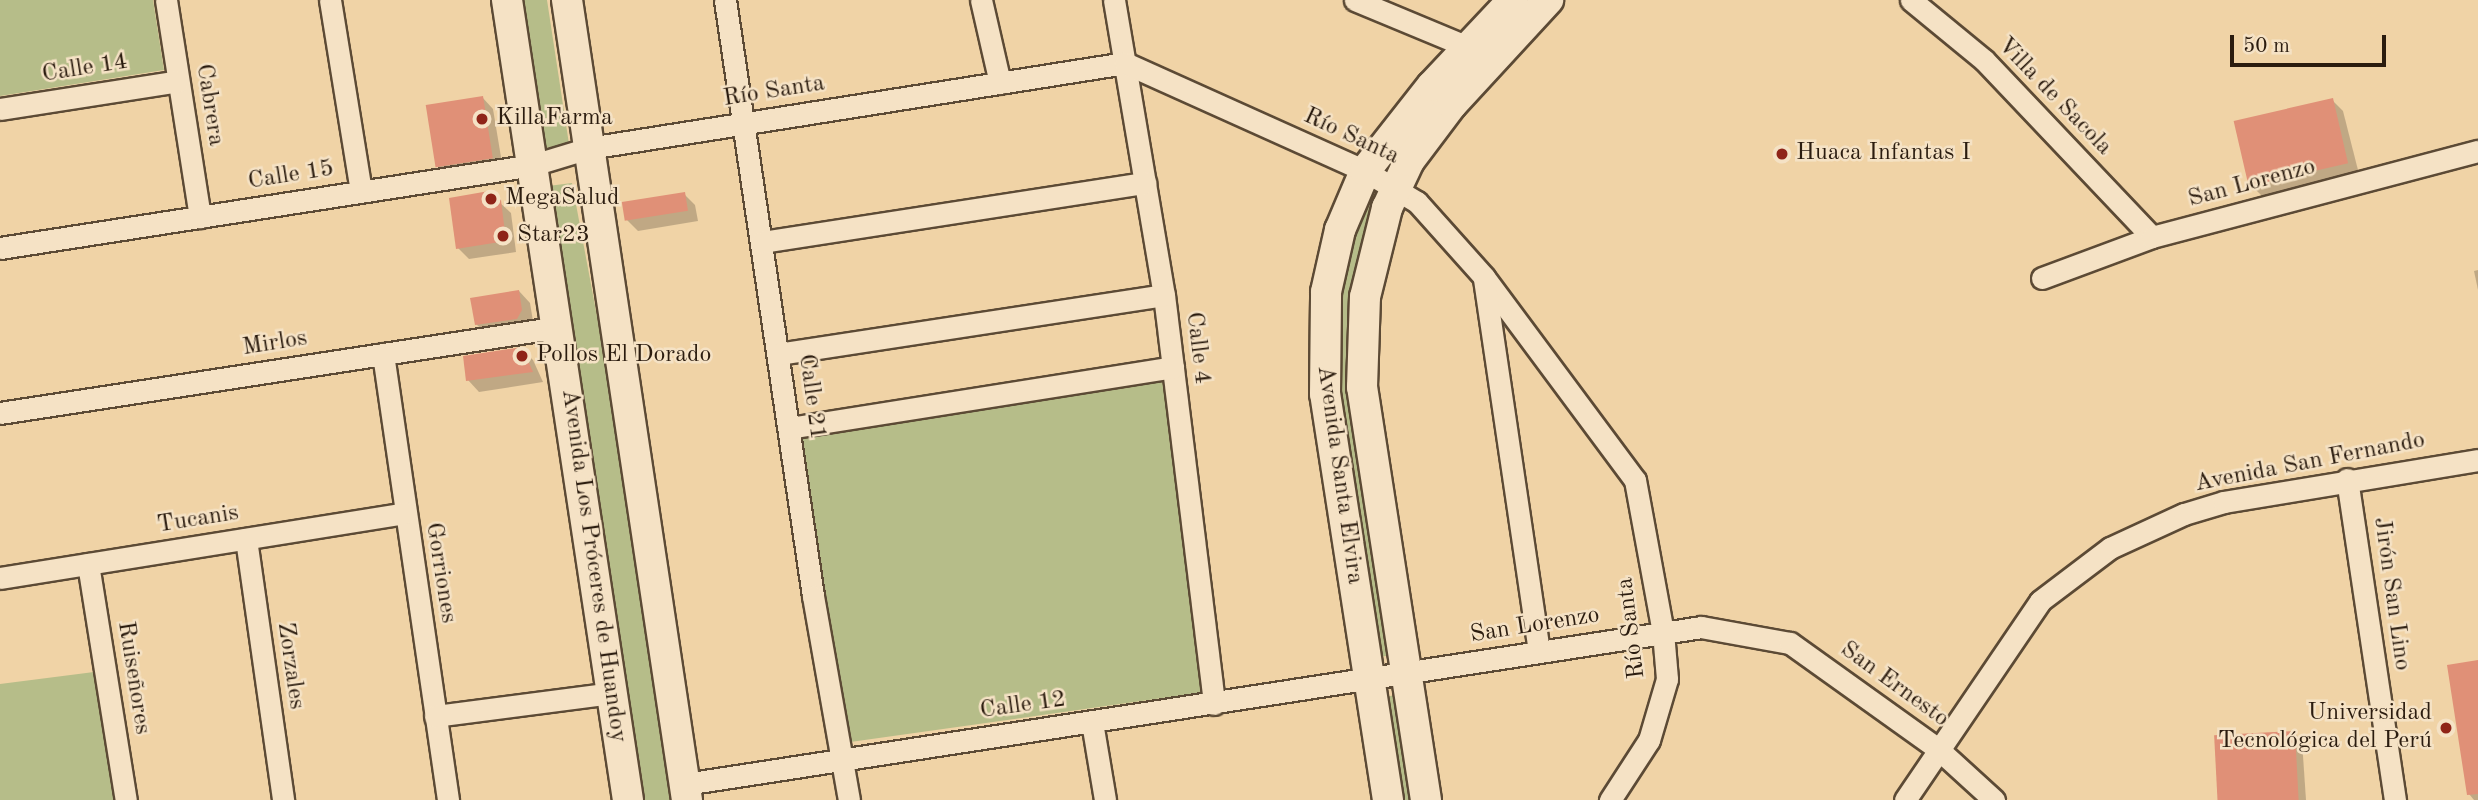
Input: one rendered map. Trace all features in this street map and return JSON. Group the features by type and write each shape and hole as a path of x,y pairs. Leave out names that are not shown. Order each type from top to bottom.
{"street":[{"name":"Cabrera","path":"166,0 200,217"},
{"path":"330,0 361,192"},
{"name":"Avenida Los Próceres de Huandoy","path":"507,0 559,327 628,800"},
{"path":"567,0 686,792"},
{"name":"Calle 21","path":"728,0 789,428 849,800"},
{"path":"981,0 1000,83"},
{"name":"Calle 4","path":"1114,0 1164,295 1214,704"},
{"path":"1355,0 1468,47"},
{"name":"Avenida Santa Elvira","path":"1380,799 1369,679 1325,394 1322,341 1326,292 1340,230 1365,171 1468,47 1513,0"},
{"name":"Avenida Santa Elvira","path":"1426,800 1362,387 1365,297 1373,253 1395,187 1452,104 1548,0"},
{"name":"Villa de Sacola","path":"1911,0 1984,60 2152,237"},
{"name":"Río Santa","path":"589,148 1125,63 1395,187 1417,202 1484,277 1635,480 1663,632 1667,679 1660,713 1636,765 1610,800"},
{"name":"Calle 14","path":"0,109 178,81"},
{"name":"Calle 15","path":"0,248 533,165 589,148"},
{"name":"San Lorenzo","path":"2042,278 2152,237 2478,151"},
{"path":"761,242 1145,183"},
{"path":"1484,277 1539,652"},
{"path":"778,354 1164,295"},
{"name":"Mirlos","path":"0,413 559,327"},
{"name":"Gorriones","path":"383,354 448,800"},
{"path":"789,428 1172,367"},
{"name":"Avenida San Fernando","path":"1905,800 2040,601 2110,548 2184,514 2347,479 2478,460"},
{"name":"Jirón San Lino","path":"2347,479 2395,800"},
{"name":"Tucanis","path":"0,578 405,513"},
{"name":"Zorzales","path":"246,539 283,800"},
{"name":"Ruiseñores","path":"88,564 126,800"},
{"name":"San Lorenzo","path":"1369,679 1701,627 1751,636"},
{"name":"San Ernesto","path":"1751,636 1790,643 1938,749 1994,800"},
{"name":"Calle 12","path":"686,792 842,759 1369,679"},
{"path":"435,716 611,692"},
{"path":"1092,722 1105,800"}],"green space":[{"path":"0,0 153,0 164,70 0,96"},
{"path":"512,0 547,0 569,144 540,149"},
{"path":"572,183 599,327 671,800 637,800 540,187"},
{"path":"1370,197 1376,201 1353,276 1348,359 1392,655 1373,658 1334,409 1335,286 1366,198"},
{"path":"1162,373 1207,692 841,743 797,424"},
{"path":"94,672 114,800 0,800 0,684"},
{"path":"1395,695 1414,800 1394,800 1381,698"}],"building":[{"path":"483,96 493,158 436,167 426,105"},
{"path":"2333,98 2348,163 2249,186 2234,121"},
{"path":"489,191 501,200 506,241 456,249 449,198"},
{"path":"685,192 688,211 625,221 622,202"},
{"path":"519,290 522,310 517,319 475,325 470,298"},
{"path":"522,347 533,372 466,381 463,356"},
{"path":"2478,660 2478,794 2467,795 2447,665"},
{"path":"2295,731 2299,800 2218,800 2214,735"}],"place":[{"name":"KillaFarma","path":"482,119"},
{"name":"Huaca Infantas I","path":"1782,154"},
{"name":"MegaSalud","path":"491,199"},
{"name":"Star23","path":"503,236"},
{"name":"Pollos El Dorado","path":"522,356"},
{"name":"Universidad Tecnológica del Perú","path":"2446,728"}]}
